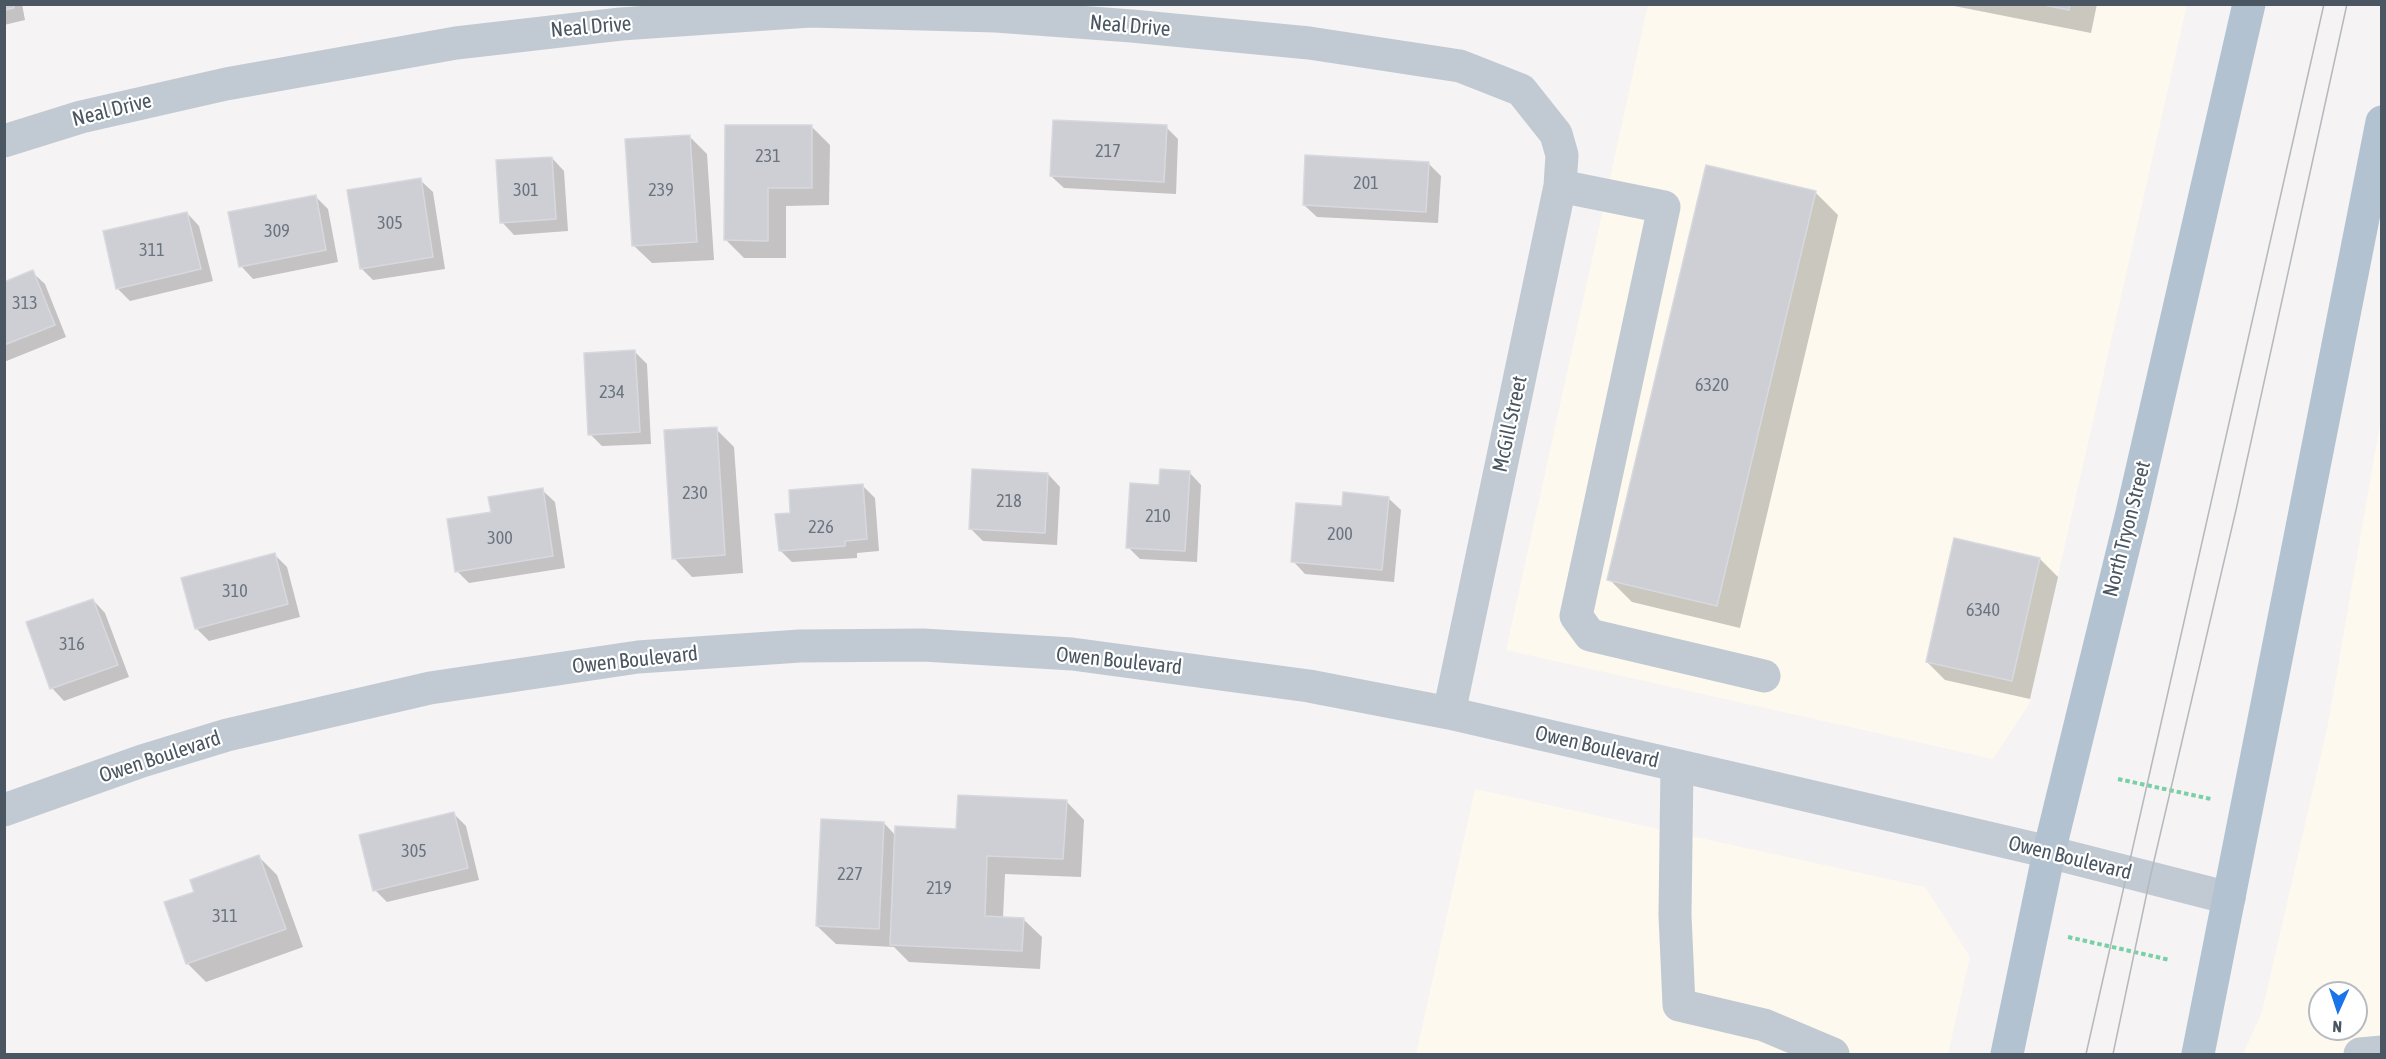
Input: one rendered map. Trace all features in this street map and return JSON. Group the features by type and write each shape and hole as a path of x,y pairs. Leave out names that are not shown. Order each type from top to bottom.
{"main road":[{"name":"North Tryon Street","path":"2007,1054 2049,852 2132,513 2249,4"},
{"path":"2198,1054 2382,122"}],"street":[{"name":"Neal Drive","path":"4,141 81,117 226,84 456,43 621,24 810,11 996,16 1132,26 1310,43 1460,66 1521,90 1556,134"},
{"name":"McGill Street","path":"1449,713 1560,186 1562,155 1556,134"},
{"path":"1560,186 1664,207 1576,616 1590,636 1764,676"},
{"name":"Owen Boulevard","path":"4,810 142,760 227,735 344,706 442,687 638,657 800,646 923,645 1072,654 1310,686 1449,713 2049,852 2229,898"},
{"path":"1677,766 1675,915 1678,1005 1764,1025 1833,1054"},
{"path":"2360,1054 2382,1052"}],"path":[{"path":"2118,779 2213,799"},
{"path":"2067,936 2170,960"}],"shaded area":[{"path":"1648,5 2187,5 2029,704 1993,759 1506,650"},
{"path":"2381,418 2381,1054 2243,1054 2262,1012 2328,724"},
{"path":"1475,789 1925,887 1970,957 1948,1054 1416,1054"}],"building":[{"path":"4,4 13,4 14,8 4,10"},
{"path":"2038,4 2070,4 2069,10"},
{"path":"1053,120 1167,125 1164,182 1050,176"},
{"path":"725,125 812,125 812,188 768,188 768,241 724,240"},
{"path":"690,135 697,242 632,246 625,139"},
{"path":"1305,155 1429,162 1426,212 1303,205"},
{"path":"552,157 556,219 500,223 496,160"},
{"path":"1706,165 1816,191 1717,606 1607,580"},
{"path":"421,178 433,257 360,269 347,190"},
{"path":"316,195 326,250 239,267 228,212"},
{"path":"187,212 201,269 116,289 103,231"},
{"path":"33,270 55,325 4,345 4,282"},
{"path":"635,350 640,432 588,435 584,353"},
{"path":"717,427 725,555 672,559 664,430"},
{"path":"972,469 1048,473 1045,533 969,529"},
{"path":"1160,469 1190,471 1185,551 1126,548 1130,483 1159,485"},
{"path":"863,484 867,539 845,541 845,546 779,551 775,514 790,513 789,490"},
{"path":"543,488 553,556 455,572 447,519 491,512 488,497"},
{"path":"1343,492 1389,497 1382,570 1291,562 1296,503 1342,506"},
{"path":"1954,538 2040,558 2012,681 1926,662"},
{"path":"275,553 288,604 195,629 181,578"},
{"path":"93,599 118,665 50,689 26,622"},
{"path":"958,795 1067,800 1063,859 987,856 985,916 1024,918 1022,951 890,945 895,826 956,829"},
{"path":"454,812 468,868 373,891 359,835"},
{"path":"821,819 884,822 879,929 816,926"},
{"path":"259,855 286,929 186,964 164,902 194,892 190,880"}],"tram line":[{"path":"2086,1054 2324,4"},
{"path":"2113,1054 2150,878 2236,510 2347,4"}]}
